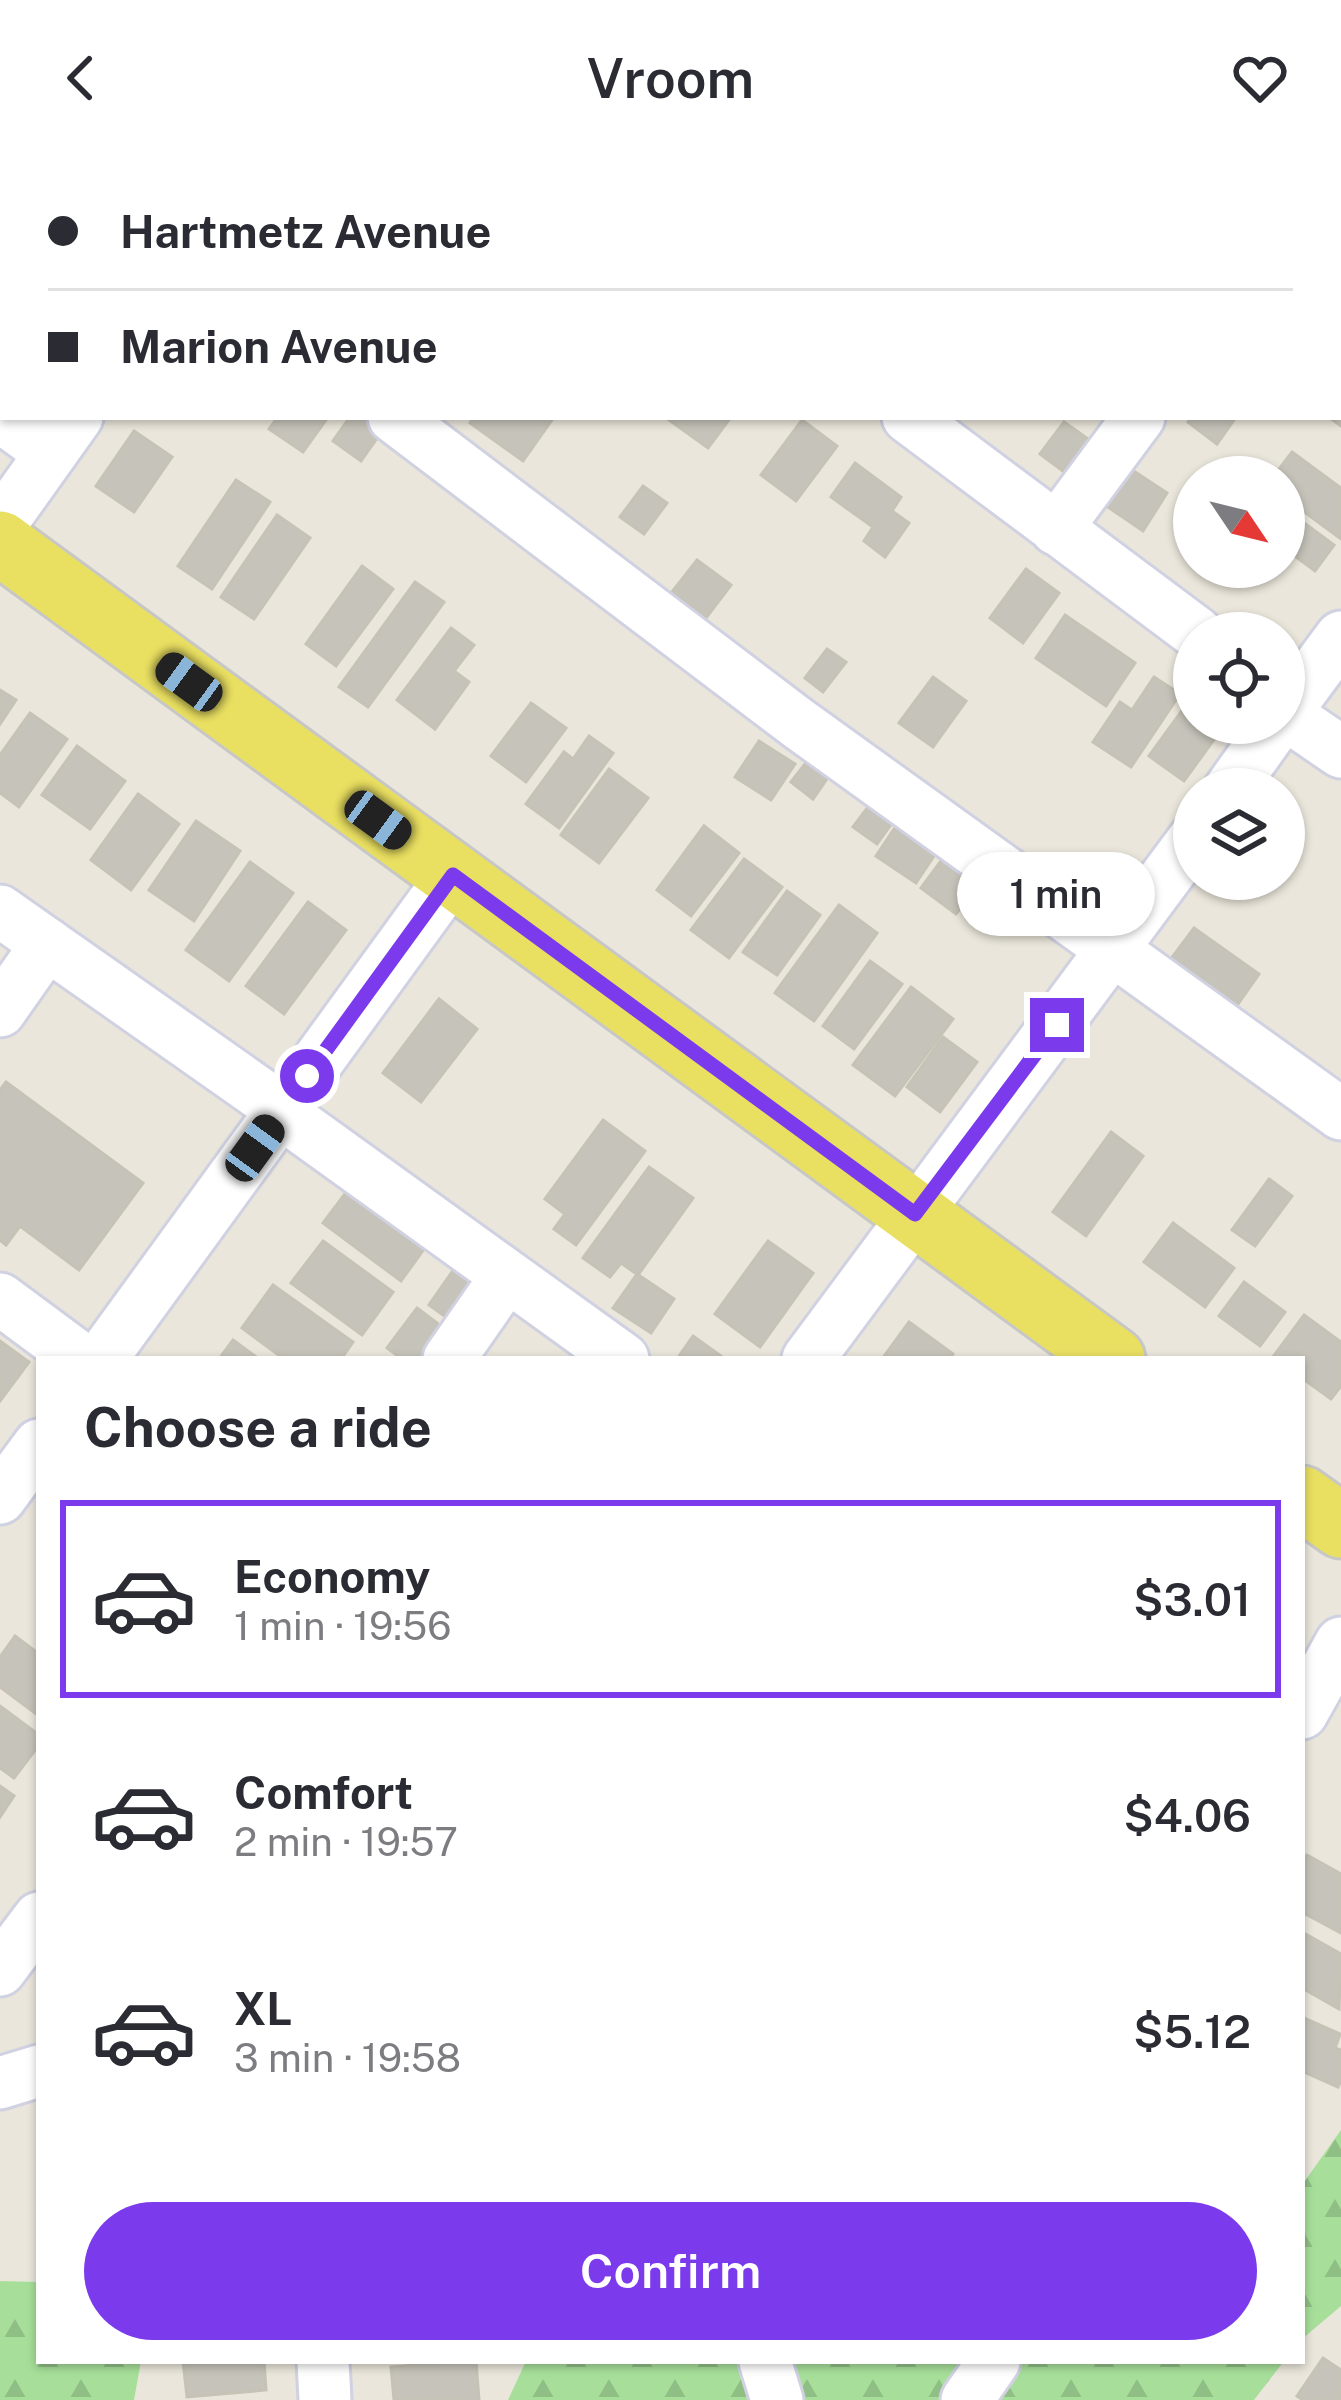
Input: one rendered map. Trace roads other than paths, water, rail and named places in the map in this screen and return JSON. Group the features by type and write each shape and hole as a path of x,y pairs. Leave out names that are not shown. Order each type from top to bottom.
{"main road":[{"path":"0,543 1109,1356"},
{"path":"1305,1500 1341,1526"}],"street":[{"path":"0,525 64,435 13,420"},
{"path":"398,420 799,724 1341,1114"},
{"path":"912,420 1173,615"},
{"path":"1056,529 1137,420"},
{"path":"1305,683 1341,637"},
{"path":"1305,725 1341,752"},
{"path":"810,1356 1173,868"},
{"path":"103,1356 453,875"},
{"path":"0,911 619,1356"},
{"path":"0,1011 47,944"},
{"path":"451,1356 506,1277"},
{"path":"0,1299 77,1356"},
{"path":"0,1498 36,1448"},
{"path":"1305,1638 1341,1625"},
{"path":"1305,1708 1341,1643"},
{"path":"0,1970 36,1922"},
{"path":"0,2084 36,2072"},
{"path":"323,2364 325,2400"},
{"path":"765,2364 777,2400"},
{"path":"967,2400 992,2364"}]}
